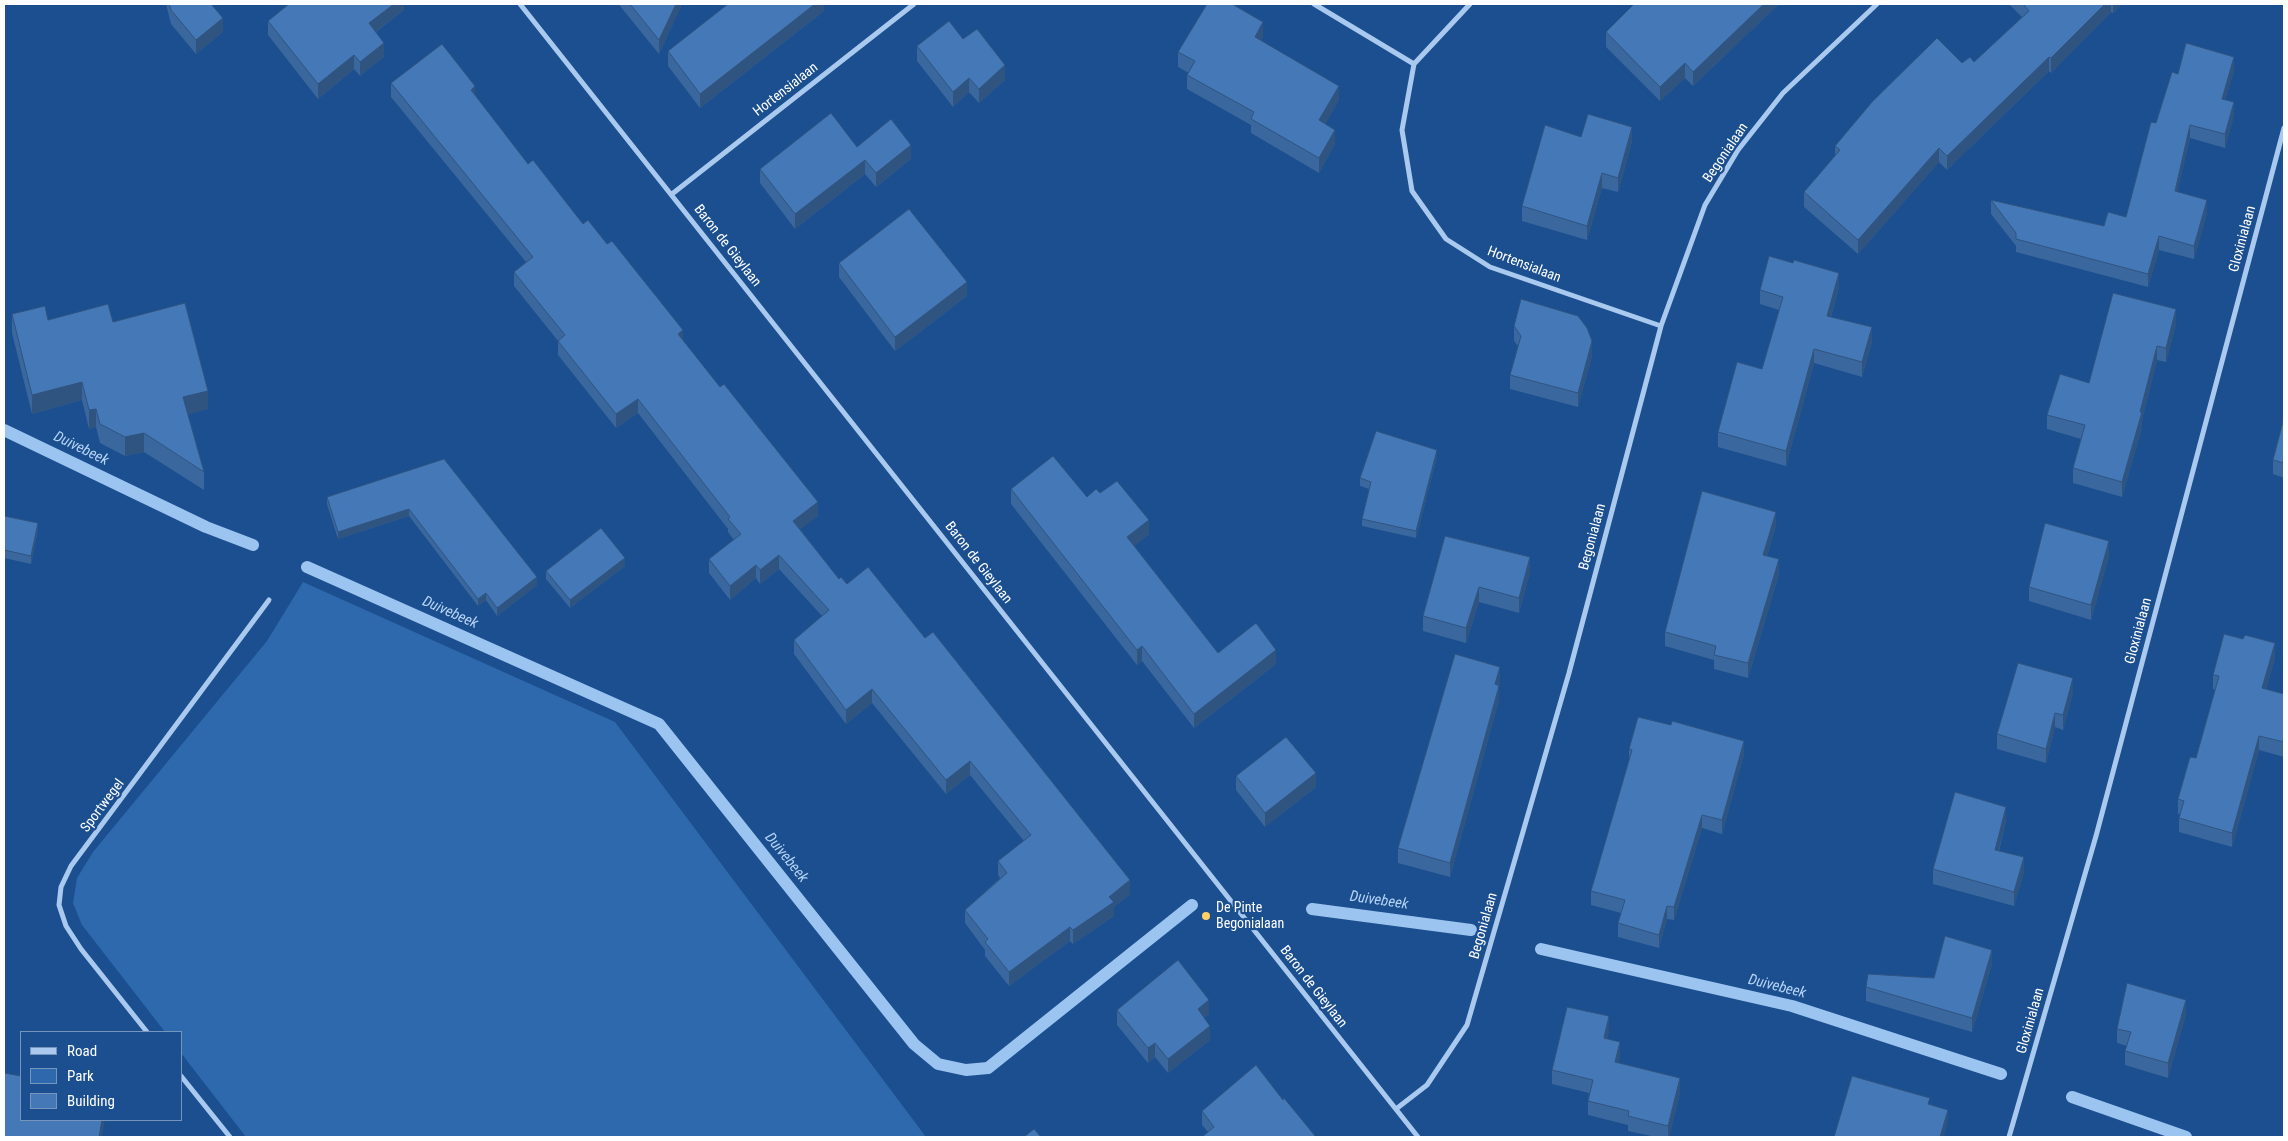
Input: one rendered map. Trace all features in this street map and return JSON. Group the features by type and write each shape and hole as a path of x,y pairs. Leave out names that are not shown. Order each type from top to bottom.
{"street":[{"name":"Baron de Gieylaan","path":"520,4 1418,1137"},
{"name":"Hortensialaan","path":"672,194 914,4"},
{"path":"1314,4 1414,64 1470,4"},
{"name":"Begonialaan","path":"1396,1109 1427,1084 1467,1025 1569,673 1661,326 1705,205 1738,150 1783,93 1876,4"},
{"name":"Hortensialaan","path":"1414,64 1402,130 1412,191 1446,239 1490,267 1661,326"},
{"name":"Gloxinialaan","path":"2009,1137 2096,836 2284,128"},
{"name":"Sportwegel","path":"146,1031 81,949 66,926 60,905 61,887 72,866 269,600"},
{"path":"182,1077 230,1137"}],"green space":[{"path":"303,582 615,722 926,1137 246,1137 182,1054 182,1031 164,1031 82,925 73,903 77,878 93,852 267,641"}],"building":[{"path":"169,4 211,4 223,18 196,40 171,10"},
{"path":"289,4 394,4 369,23 384,43 360,62 354,55 318,84 268,21"},
{"path":"630,4 676,4 659,40"},
{"path":"728,4 815,4 700,94 668,51"},
{"path":"1207,4 1232,4 1263,22 1255,37 1339,86 1319,120 1335,130 1319,158 1251,119 1254,112 1187,75 1195,61 1178,52"},
{"path":"1634,4 1764,4 1693,72 1685,63 1660,87 1606,32"},
{"path":"2023,4 2105,4 1947,156 1939,148 1858,240 1804,192 1840,150 1835,146 1872,102 1937,38 1962,63 1970,57 1974,62 2029,11"},
{"path":"949,21 963,39 977,29 1005,65 979,89 969,78 953,92 917,46"},
{"path":"2186,43 2234,57 2222,99 2234,102 2225,134 2190,125 2175,191 2207,200 2194,246 2159,236 2148,274 2016,239 2016,233 1991,200 2104,226 2108,212 2126,217 2151,122 2156,123 2172,72 2178,74"},
{"path":"442,44 475,86 471,90 528,164 533,160 583,224 588,220 607,244 612,241 683,330 678,334 720,387 724,384 818,502 793,521 839,579 841,577 847,584 868,567 925,638 933,632 1130,880 1109,897 1114,902 1073,930 1070,927 1009,972 985,942 988,939 965,910 1007,873 998,861 1031,835 970,761 946,780 872,689 846,710 794,640 829,610 779,555 760,570 756,565 730,586 709,559 741,534 728,519 730,517 638,399 616,414 558,341 565,335 514,272 533,257 391,83"},
{"path":"831,113 857,147 891,119 911,145 876,173 865,160 795,214 760,169"},
{"path":"1588,114 1632,127 1618,178 1602,173 1587,226 1522,206 1545,125 1581,137"},
{"path":"909,209 967,282 895,337 839,263"},
{"path":"1769,256 1793,263 1794,260 1839,273 1827,316 1872,327 1862,362 1814,349 1786,451 1718,432 1737,362 1762,369 1783,297 1760,290"},
{"path":"2113,293 2176,309 2166,348 2157,346 2140,412 2142,412 2122,482 2073,468 2085,425 2047,415 2060,374 2089,383"},
{"path":"1521,299 1578,316 1587,328 1592,341 1578,393 1510,375 1521,336 1514,326"},
{"path":"185,303 208,391 183,397 204,472 144,433 125,437 100,424 96,409 89,410 82,382 32,395 12,314 45,306 48,320 108,304 113,322"},
{"path":"2284,418 2284,463 2273,460"},
{"path":"1376,431 1437,450 1416,531 1362,519 1371,482 1360,478"},
{"path":"1053,456 1087,497 1096,489 1100,493 1117,481 1149,520 1127,537 1218,653 1256,623 1276,650 1194,714 1142,646 1137,650 1011,489"},
{"path":"444,459 537,577 497,608 486,593 478,599 409,509 338,532 327,497"},
{"path":"1702,491 1776,512 1763,555 1779,559 1748,663 1714,655 1716,646 1665,632"},
{"path":"4,516 38,523 31,556 4,550"},
{"path":"2045,523 2109,541 2091,605 2029,587"},
{"path":"601,528 625,558 570,600 546,571"},
{"path":"1445,536 1530,557 1519,598 1479,587 1466,628 1423,616"},
{"path":"2224,634 2243,639 2245,635 2275,643 2262,688 2284,694 2284,742 2259,736 2232,833 2179,818 2184,801 2178,799 2190,757 2196,758 2219,676 2213,675"},
{"path":"1455,654 1500,667 1495,684 1499,686 1450,863 1398,848"},
{"path":"2018,663 2073,678 2063,715 2055,713 2046,749 1997,734"},
{"path":"1638,717 1671,725 1672,721 1744,741 1722,820 1702,815 1674,907 1667,906 1659,935 1618,923 1625,900 1591,891 1632,750 1629,749"},
{"path":"1286,737 1316,773 1265,813 1236,776"},
{"path":"1955,792 2006,807 1995,850 2024,857 2014,892 1933,869"},
{"path":"1945,936 1992,950 1972,1018 1866,987 1868,974 1934,978"},
{"path":"1178,960 1209,1000 1198,1009 1210,1026 1168,1059 1155,1043 1148,1048 1117,1010"},
{"path":"2127,983 2186,1000 2168,1063 2125,1051 2131,1032 2117,1029"},
{"path":"1567,1007 1609,1016 1604,1038 1620,1042 1615,1062 1680,1078 1668,1126 1628,1116 1629,1111 1588,1101 1593,1080 1552,1070"},
{"path":"1256,1065 1283,1100 1284,1098 1316,1137 1202,1137 1214,1127 1202,1111"},
{"path":"4,1073 20,1076 20,1121 102,1121 99,1137 4,1137"},
{"path":"1852,1076 1930,1098 1928,1104 1948,1110 1940,1137 1834,1137"},
{"path":"1034,1129 1041,1137 1024,1137"}],"waterway":[{"name":"Duivebeek","path":"4,430 206,527 253,545"},
{"name":"Duivebeek","path":"307,567 659,724 914,1044 938,1064 966,1070 988,1068 1192,905"},
{"name":"Duivebeek","path":"1312,909 1471,930"},
{"name":"Duivebeek","path":"1541,949 1792,1006 2001,1074"},
{"name":"Duivebeek","path":"2072,1097 2186,1137"}],"place":[{"name":"De Pinte Begonialaan","path":"1206,916"}]}
